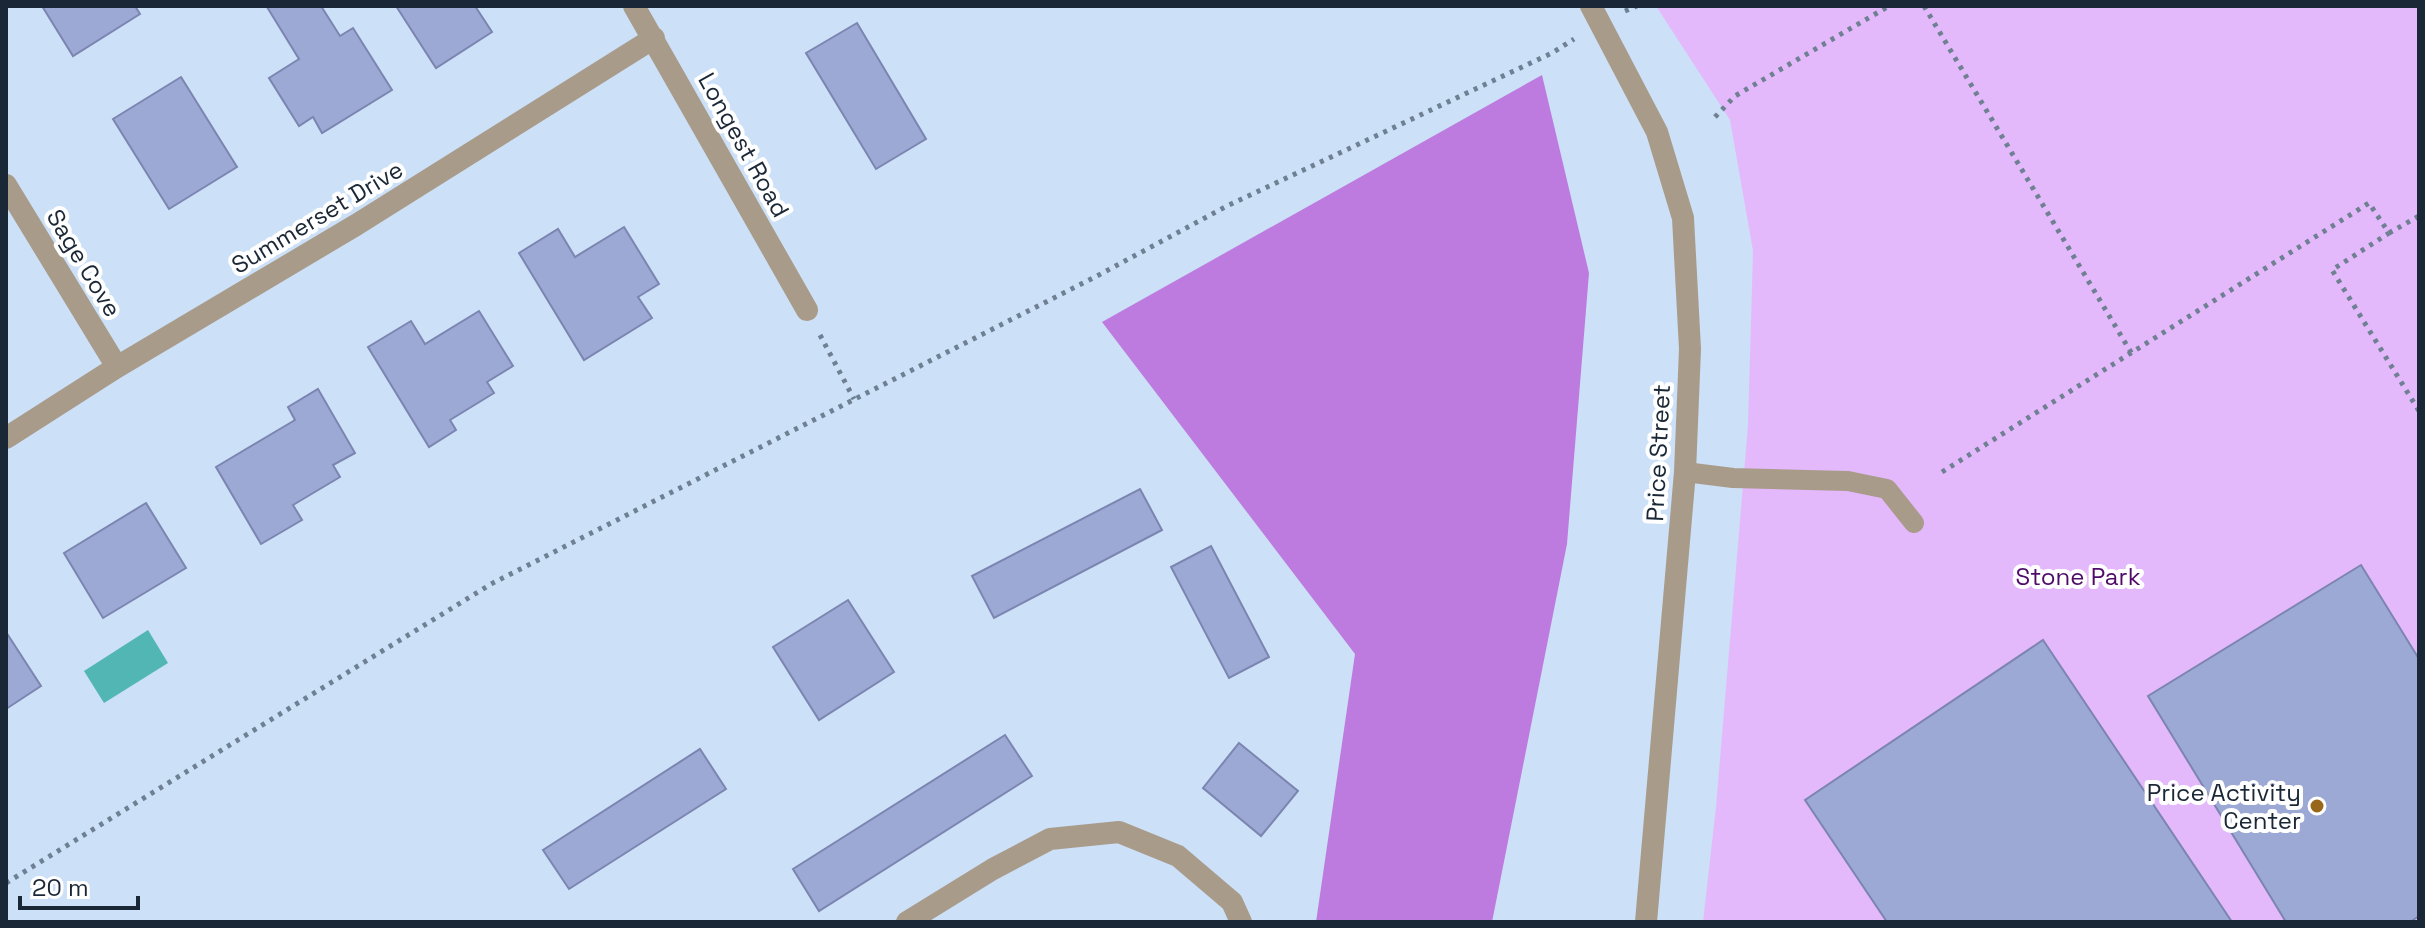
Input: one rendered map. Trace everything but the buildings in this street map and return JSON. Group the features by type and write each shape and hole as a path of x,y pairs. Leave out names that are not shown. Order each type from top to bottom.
{"street":[{"name":"Longest Road","path":"634,6 807,310"},
{"name":"Price Street","path":"1595,14 1657,132 1683,218 1690,349 1685,472 1646,922"},
{"name":"Summerset Drive","path":"6,438 117,367 369,217 654,38"},
{"name":"Sage Cove","path":"6,185 117,367"},
{"path":"907,922 993,869 1050,839 1119,832 1178,856 1232,902 1241,922"}],"lane":[{"path":"1685,472 1733,478 1848,481 1887,489 1914,523"}],"path":[{"path":"1715,117 1735,96 1889,6"},
{"path":"1924,6 2132,354"},
{"path":"6,883 491,584 1097,276 1227,206 1552,53 1595,14"},
{"path":"1942,472 2369,203 2389,233"},
{"path":"2419,216 2332,270 2419,411"},
{"path":"807,310 854,399"}],"green space":[{"name":"Stone Park","path":"1656,6 2419,6 2419,922 1703,922 1716,807 1748,425 1753,251 1730,120"}],"shaded area":[{"path":"1542,75 1589,273 1567,544 1492,922 1316,922 1355,654 1102,322"},
{"path":"148,630 168,663 104,703 84,671"}],"place":[{"name":"Price Activity Center","path":"2317,806"}]}
